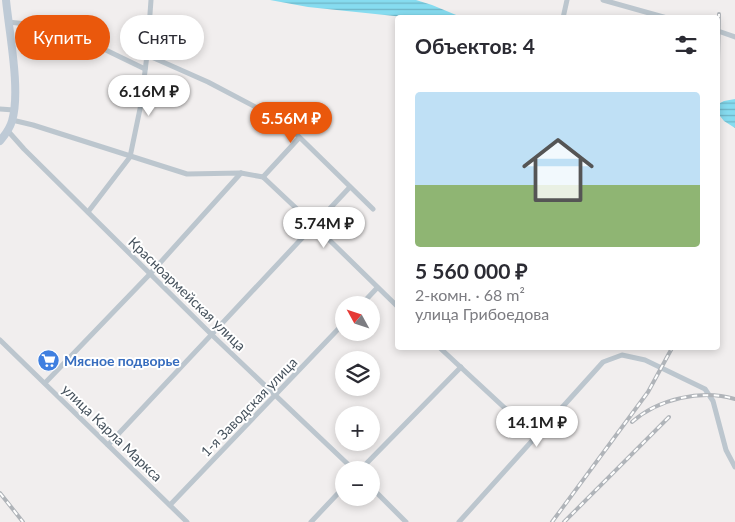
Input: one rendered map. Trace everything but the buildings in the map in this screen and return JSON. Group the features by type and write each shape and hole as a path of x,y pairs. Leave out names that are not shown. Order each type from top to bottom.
{"main road":[{"path":"0,141 8,131 14,110 14,82 4,2"}],"street":[{"path":"150,15 151,0"},
{"path":"564,15 567,0"},
{"path":"603,0 656,15"},
{"path":"8,22 65,28 145,68"},
{"path":"720,32 735,37"},
{"path":"88,212 130,157 141,104 146,60"},
{"path":"158,60 208,82 284,122 373,209"},
{"path":"0,108 14,110"},
{"path":"12,120 187,174 241,173 263,177 395,304"},
{"name":"Красноармейская улица","path":"8,131 212,335 345,461"},
{"path":"263,177 300,138"},
{"path":"45,383 150,274 241,173"},
{"path":"108,445 350,187"},
{"path":"369,296 377,288"},
{"name":"1-я Заводская улица","path":"170,505 335,334"},
{"name":"улица Карла Маркса","path":"0,340 187,522"},
{"path":"442,350 535,436"},
{"path":"459,522 603,362 622,355 645,360 705,389 712,401 726,450 735,467"},
{"path":"369,461 461,367"},
{"path":"380,496 406,522"},
{"path":"311,522 335,497"}],"water":[{"path":"270,0 416,0 456,15 395,16 308,7"},
{"path":"735,99 735,128 720,116 720,103"}],"railway":[{"path":"552,522 648,392 671,350"},
{"path":"632,422 654,407 680,398 708,395 735,399"},
{"path":"564,522 669,417"},
{"path":"0,493 23,522"}],"place":[{"name":"Мясное подворье","path":"48,361"}]}
